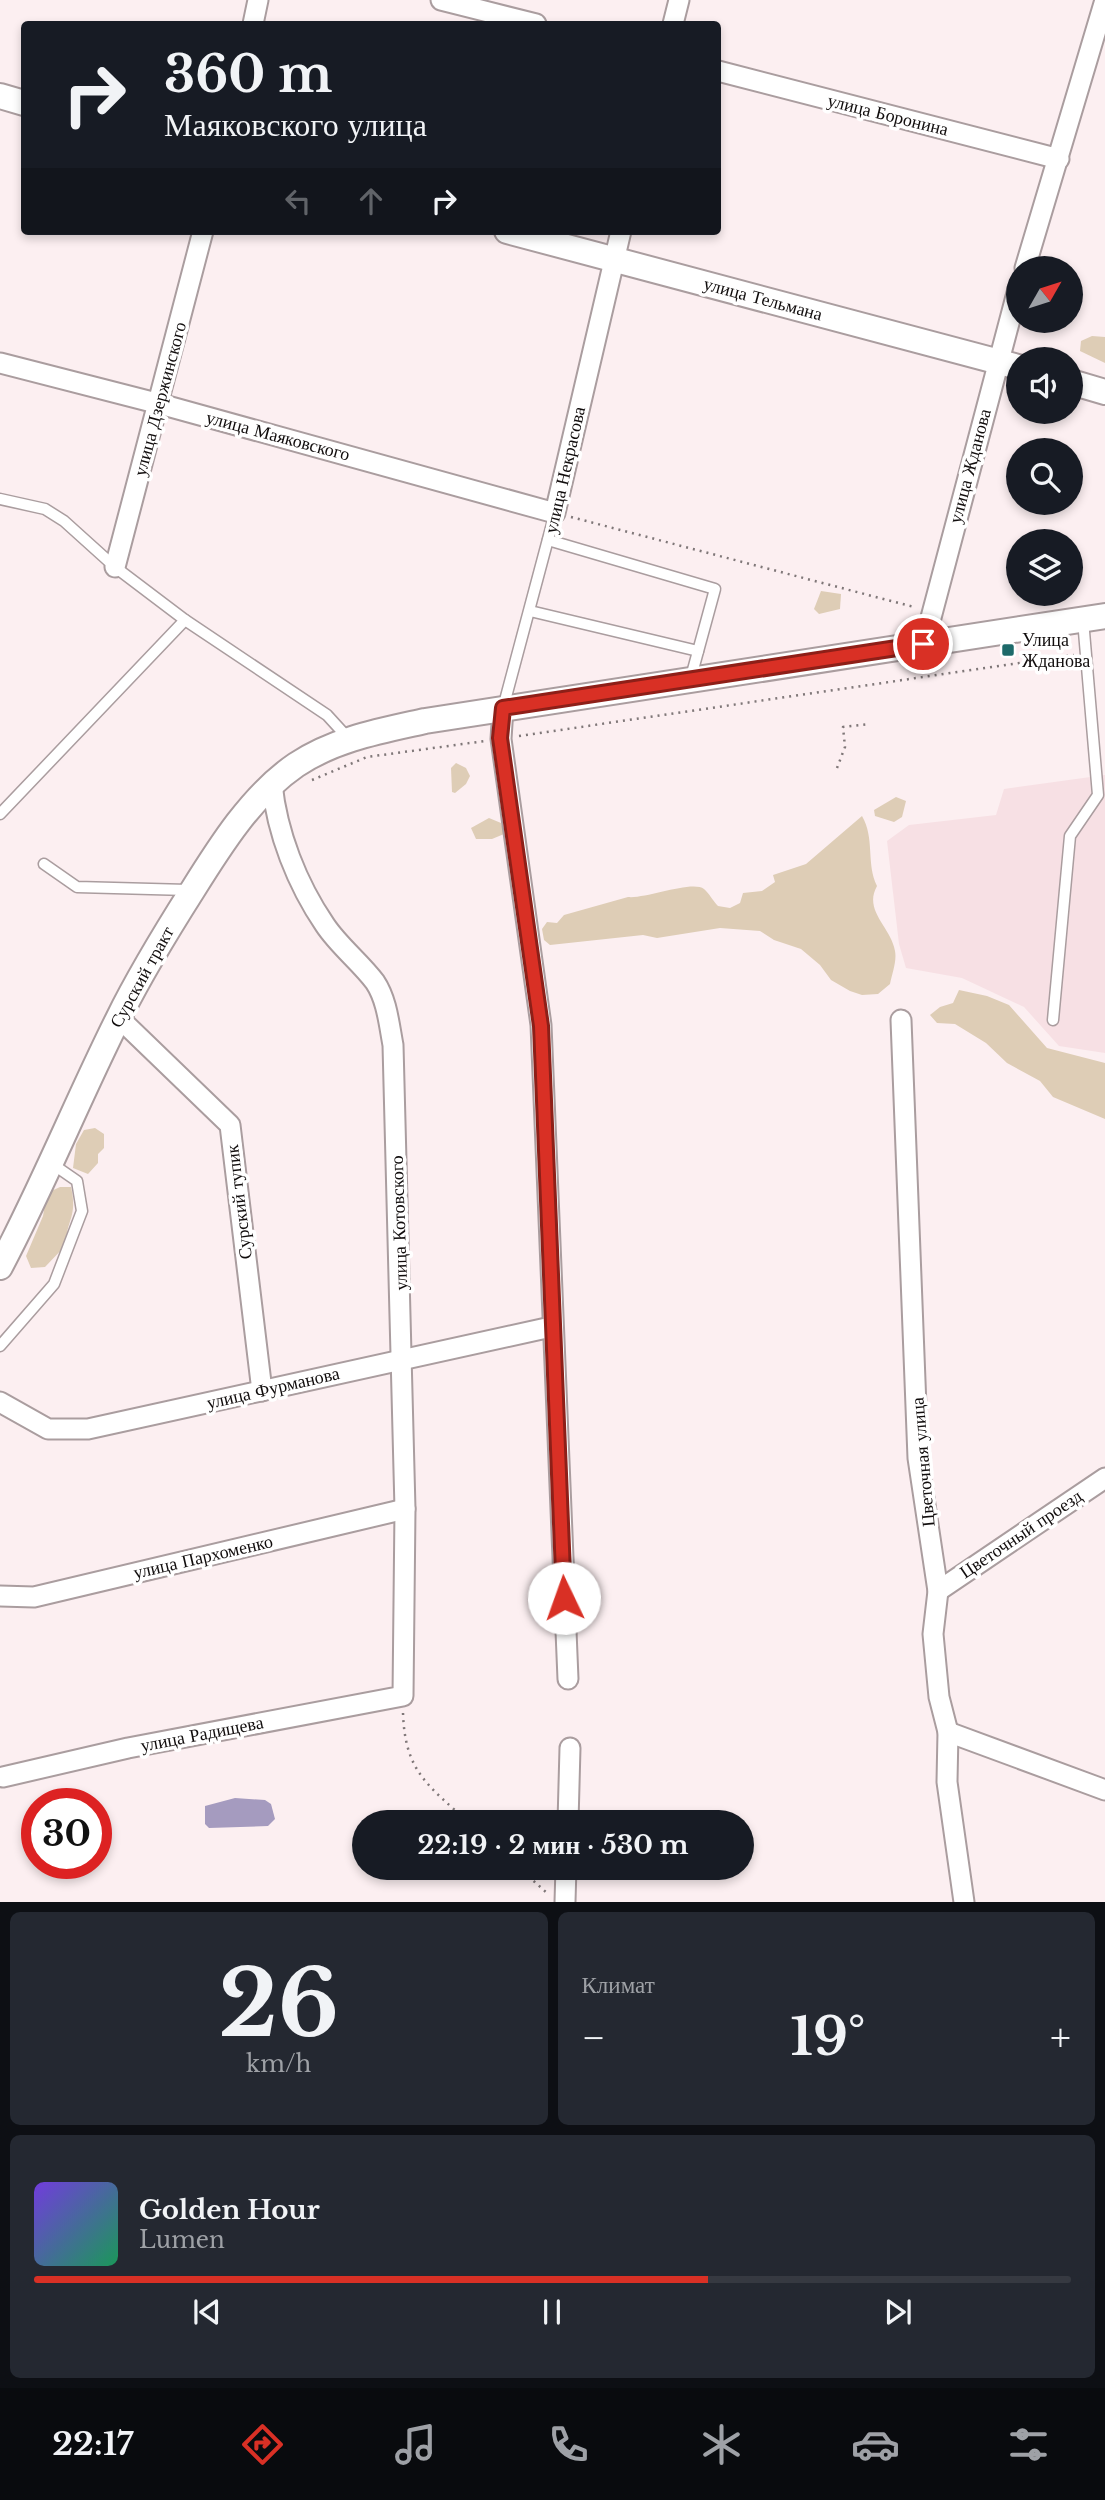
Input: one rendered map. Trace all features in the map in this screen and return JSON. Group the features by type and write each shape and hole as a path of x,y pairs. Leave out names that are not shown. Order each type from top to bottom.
{"street":[{"path":"254,21 258,0"},
{"path":"441,0 524,21"},
{"path":"674,21 679,0"},
{"path":"1029,256 1105,0"},
{"name":"улица Боронина","path":"721,72 1059,159"},
{"path":"0,96 21,102"},
{"name":"улица Дзержинского","path":"115,567 160,404 202,235"},
{"name":"улица Тельмана","path":"522,235 1006,363"},
{"name":"улица Некрасова","path":"555,513 620,235"},
{"name":"улица Маяковского","path":"0,363 160,404 555,513"},
{"name":"улица Жданова","path":"923,644 1006,371"},
{"path":"1083,386 1105,392"},
{"name":"Сурский тракт","path":"0,1267 118,1017 192,890 243,817 272,784 322,750 348,739 425,721 1094,618"},
{"path":"503,708 500,738 541,1026 551,1326 568,1679"},
{"name":"улица Котовского","path":"272,784 275,814 298,877 325,926 376,984 387,1009 393,1045 403,1360 403,1696"},
{"name":"Сурский тупик","path":"118,1017 230,1125 262,1391"},
{"name":"Цветочная улица","path":"901,1020 918,1458 938,1591 934,1646 939,1697 948,1732 947,1782 964,1902"},
{"name":"улица Фурманова","path":"0,1402 48,1429 88,1430 551,1326"},
{"name":"Цветочный проезд","path":"938,1591 1105,1478"},
{"name":"улица Пархоменко","path":"0,1596 34,1597 405,1509"},
{"name":"улица Радищева","path":"3,1777 128,1748 403,1696"},
{"path":"948,1732 1105,1790"},
{"path":"568,1810 570,1748"},
{"path":"565,1902 566,1880"}],"lane":[{"path":"0,499 45,509 64,521 115,567 185,620 327,715 348,739"},
{"name":"улица Некрасова","path":"503,708 555,513"},
{"path":"548,540 715,589 690,680"},
{"path":"530,611 698,651"},
{"path":"1053,1020 1070,836 1098,794 1086,653 1094,618"},
{"path":"0,814 185,620"},
{"path":"44,864 78,887 192,890"},
{"path":"0,1346 54,1284 82,1211 77,1181 51,1163"}],"path":[{"path":"555,513 932,612"},
{"path":"272,784 314,780 367,757 1086,653"},
{"path":"836,768 845,747 843,727 869,724"},
{"path":"403,1696 404,1731 416,1772 456,1810"},
{"path":"532,1880 556,1902"}],"shaded area":[{"path":"1092,336 1105,337 1105,363 1083,352 1081,341"},
{"path":"821,591 841,594 840,609 819,614 814,609"},
{"path":"456,763 466,768 470,776 466,784 455,793 452,792 451,768"},
{"path":"1105,775 1105,1053 1059,1046 1024,1007 962,978 906,968 899,944 887,841 909,825 996,815 1004,789"},
{"path":"896,797 906,801 902,817 894,822 875,816 874,810"},
{"path":"862,816 868,833 877,886 873,903 893,942 895,955 890,984 878,994 862,995 850,991 831,980 820,965 801,949 774,940 760,931 720,928 657,938 643,935 550,945 544,940 542,929 547,922 557,923 564,915 628,897 679,888 704,889 718,906 730,908 740,903 743,893 762,891 775,882 773,875 806,864"},
{"path":"489,818 501,823 504,834 492,839 476,839 471,828"},
{"path":"959,990 987,996 1009,1005 1047,1048 1105,1063 1105,1119 1053,1097 1040,1081 1007,1063 986,1043 955,1024 937,1023 930,1015 940,1007 953,1003"},
{"path":"95,1128 104,1134 104,1148 98,1154 98,1163 88,1174 73,1168 76,1144 84,1130"},
{"path":"60,1187 71,1187 73,1197 66,1245 45,1267 31,1268 26,1256 43,1216 47,1193"},
{"path":"235,1798 265,1800 271,1804 275,1819 268,1826 209,1828 205,1824 205,1806"}],"place":[{"name":"Улица Жданова","path":"1008,650"}],"route":[{"path":"564,1598 541,1026 500,738 503,708 923,644"}]}
